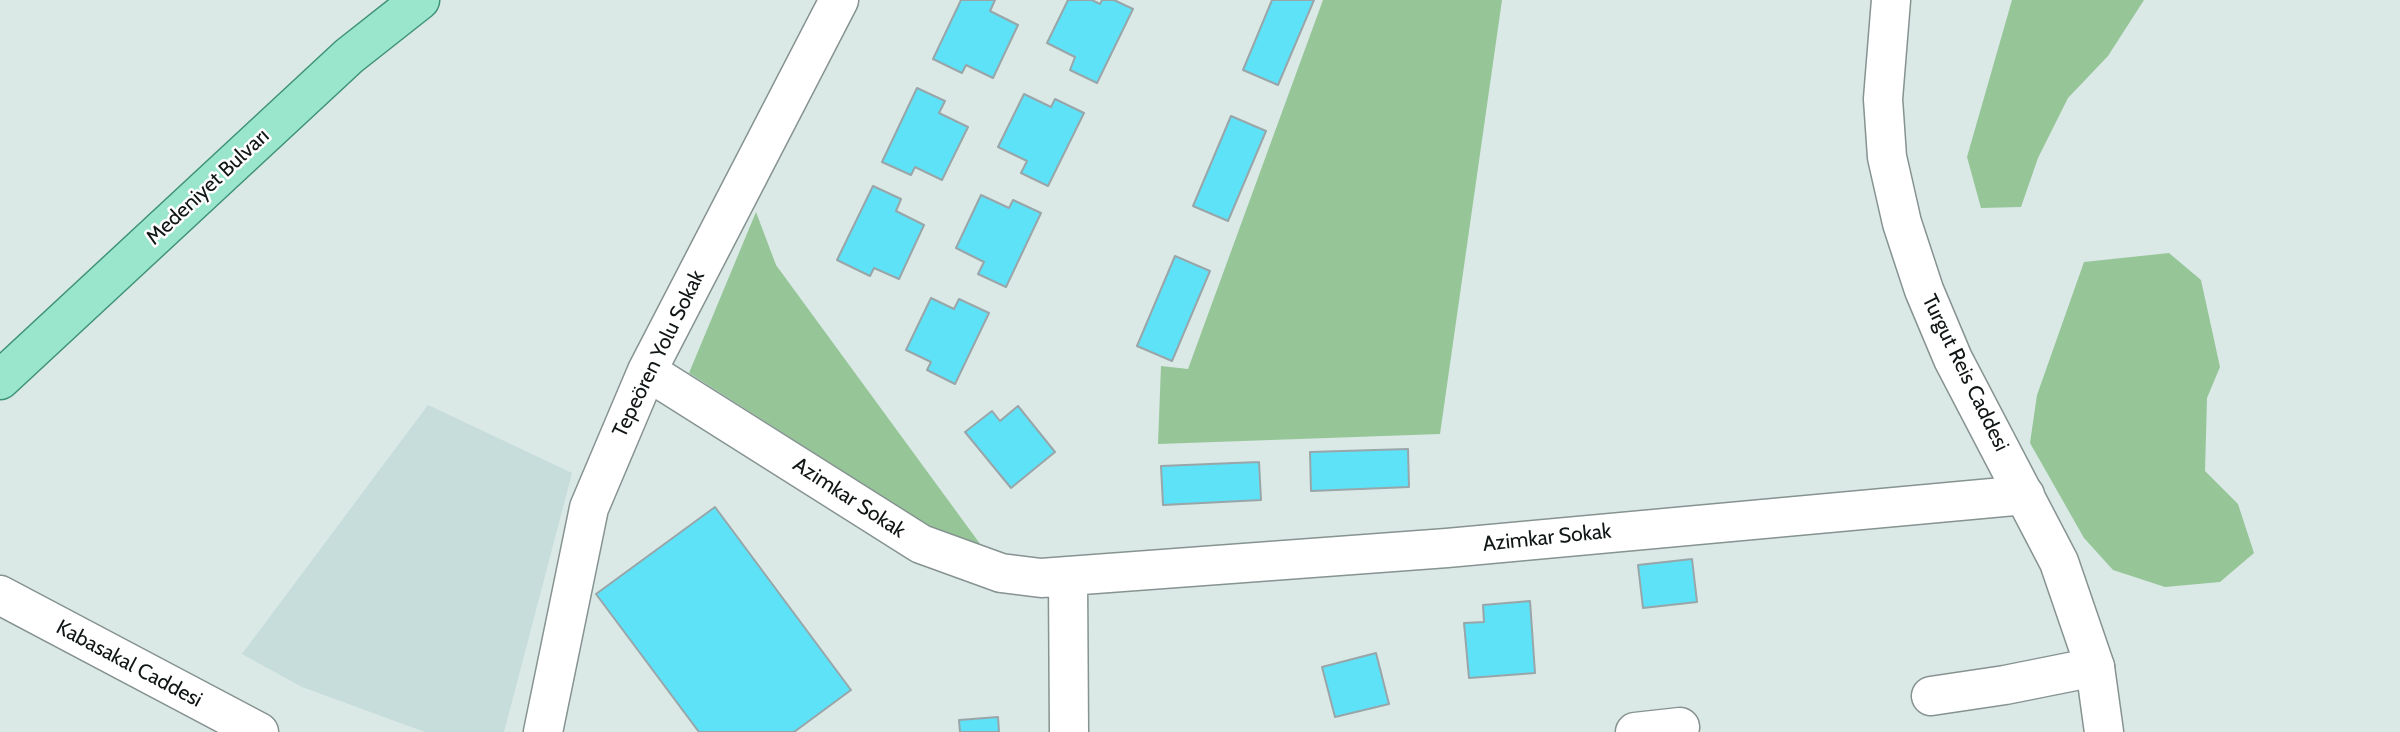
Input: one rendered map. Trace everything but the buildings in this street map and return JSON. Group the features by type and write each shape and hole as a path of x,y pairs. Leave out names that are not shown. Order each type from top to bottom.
{"main road":[{"name":"Medeniyet Bulvarı","path":"0,380 349,56 420,0"}],"street":[{"name":"Tepeören Yolu Sokak","path":"543,732 589,508 647,371 839,0"},
{"name":"Turgut Reis Caddesi","path":"1891,0 1884,99 1887,158 1902,223 1924,290 1953,359 2059,562 2095,667 2104,732"},
{"name":"Azimkar Sokak","path":"647,371 921,544 1001,573 1068,579 1447,548 2025,495"},
{"path":"1068,579 1069,732"},
{"name":"Kabasakal Caddesi","path":"0,595 259,732"},
{"path":"1931,695 2005,685 2095,667"},
{"path":"1635,732 1680,727"}],"shaded area":[{"path":"428,405 572,473 504,732 425,732 302,687 242,654"}],"green space":[{"path":"1323,0 1502,0 1440,434 1158,444 1161,366 1188,369"},
{"path":"2012,0 2144,0 2108,56 2068,98 2038,158 2021,207 1981,208 1967,157"},
{"path":"756,212 776,265 986,552 924,523 689,373"},
{"path":"2169,253 2201,280 2220,367 2207,398 2205,471 2238,504 2254,553 2220,582 2165,587 2113,570 2084,538 2030,443 2037,395 2084,262"}]}
